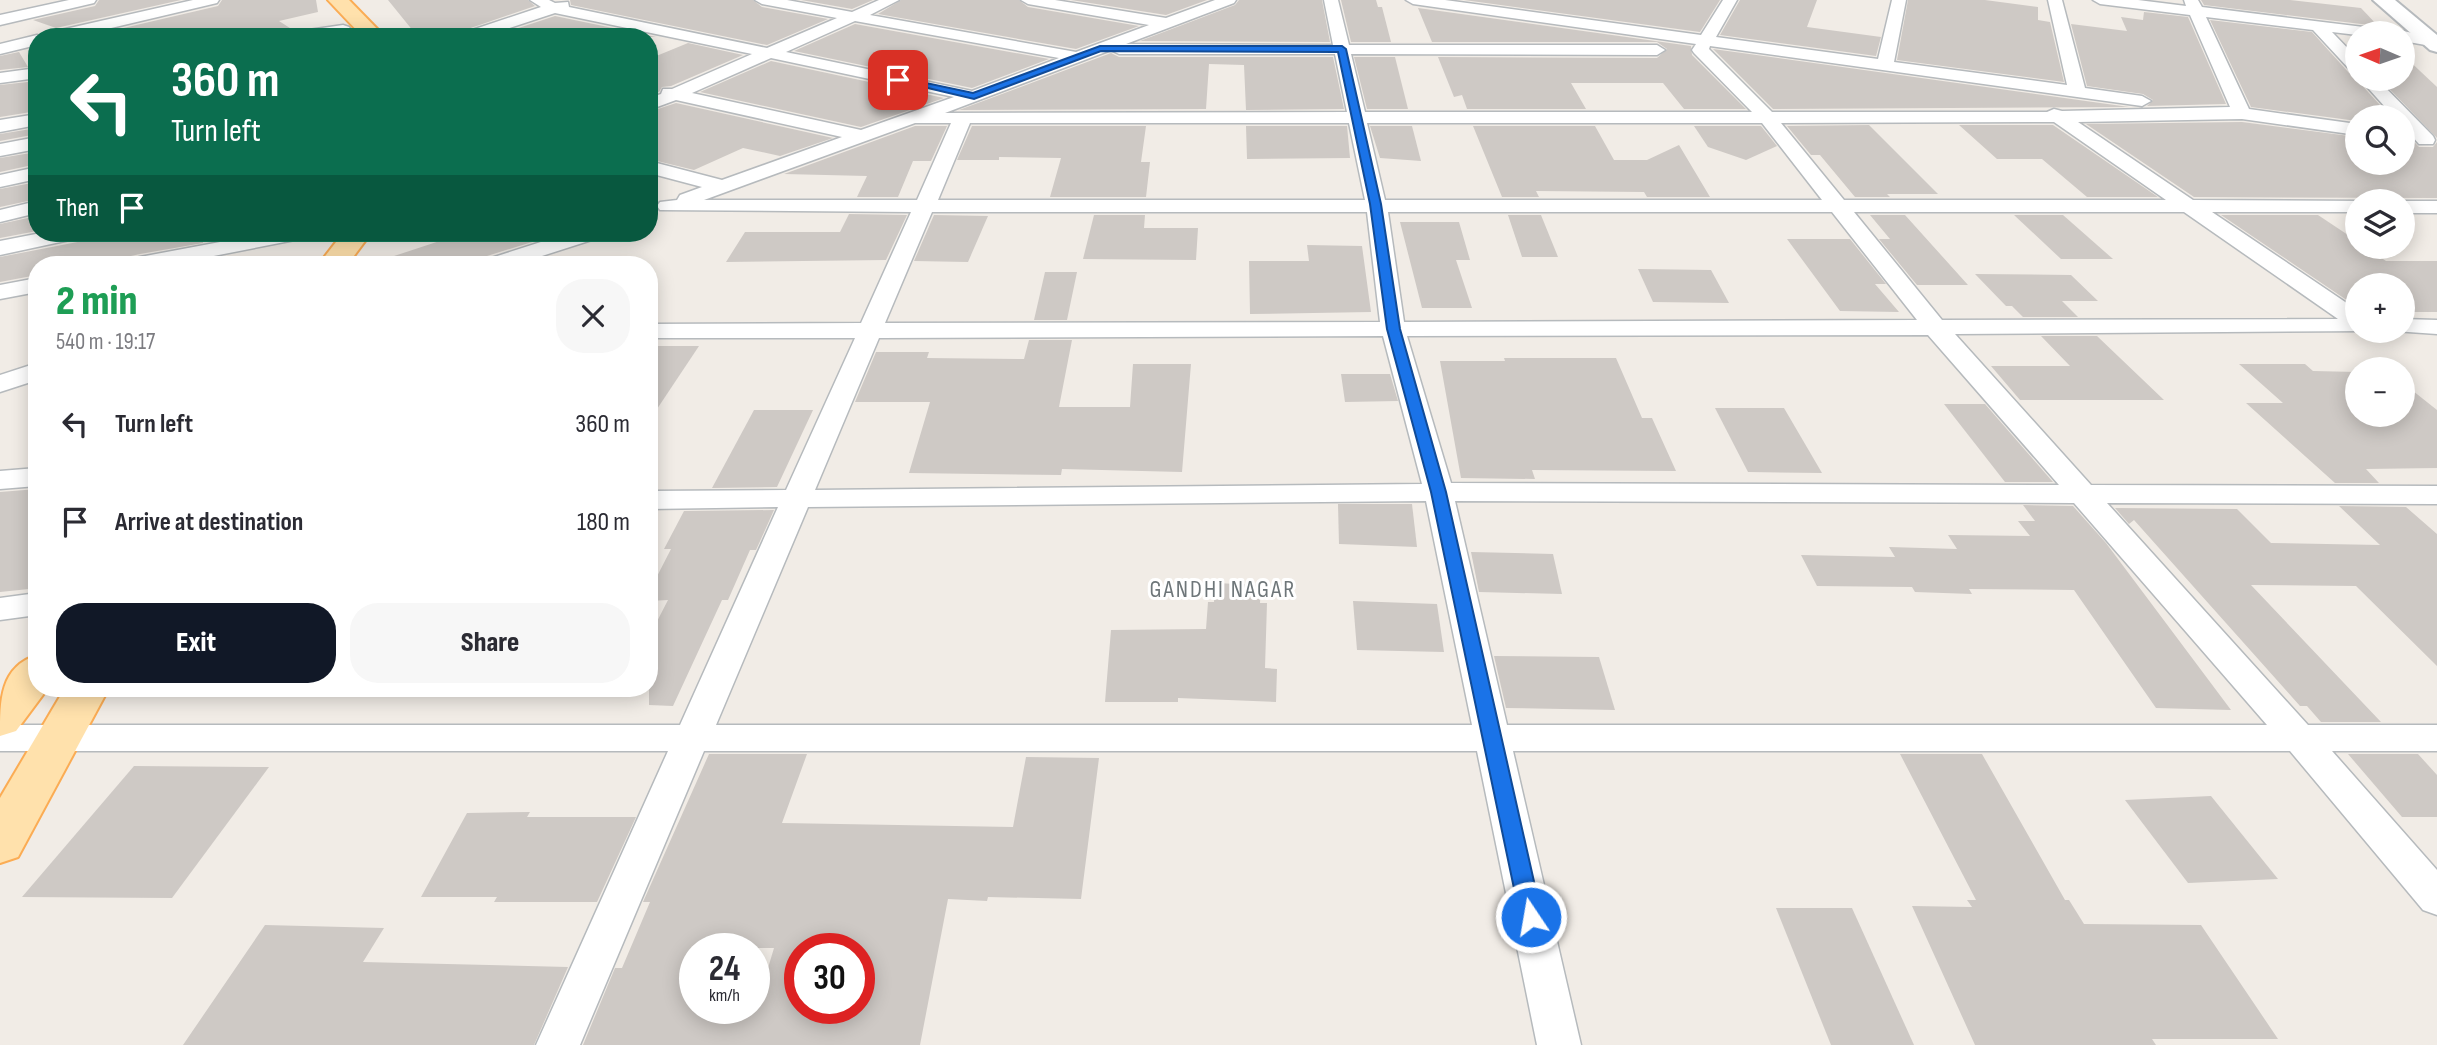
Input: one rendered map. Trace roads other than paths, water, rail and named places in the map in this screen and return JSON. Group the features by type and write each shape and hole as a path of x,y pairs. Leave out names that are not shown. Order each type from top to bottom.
{"main road":[{"path":"319,0 343,28"},
{"path":"338,0 366,28"},
{"path":"0,719 28,682"},
{"path":"0,843 82,697"}],"street":[{"path":"0,20 89,0"},
{"path":"90,28 212,0"},
{"path":"537,0 554,8 653,28"},
{"path":"493,28 577,0"},
{"path":"762,0 1078,57"},
{"path":"658,101 892,0"},
{"path":"1028,0 1167,23"},
{"path":"658,29 772,52 969,107 1078,57 1229,0"},
{"path":"1331,0 1376,204 1393,329 1439,492 1559,1045"},
{"path":"1413,0 1579,17 1703,46 1766,116 1934,327 2299,738 2437,898"},
{"path":"1445,0 1458,0"},
{"path":"1703,46 1730,0"},
{"path":"1885,66 1899,0"},
{"path":"2054,0 2077,92"},
{"path":"2101,0 2193,6 2345,29"},
{"path":"2383,0 2400,21"},
{"path":"128,5 152,14"},
{"path":"2193,6 2242,114"},
{"path":"0,10 44,28"},
{"path":"2319,27 2345,54"},
{"path":"2415,33 2435,39"},
{"path":"0,49 28,42"},
{"path":"1100,48 1703,46 1885,66 2345,128"},
{"path":"0,78 28,74"},
{"path":"2010,83 2345,315"},
{"path":"658,90 863,136"},
{"path":"2380,91 2432,141"},
{"path":"658,209 914,118 969,107 1357,117 2058,117 2242,114"},
{"path":"558,1045 969,107"},
{"path":"0,126 28,121"},
{"path":"0,150 28,145"},
{"path":"658,169 724,186"},
{"path":"0,181 28,175"},
{"path":"658,209 1376,204 2345,206"},
{"path":"2415,206 2437,207"},
{"path":"0,216 28,209"},
{"path":"0,248 28,242"},
{"path":"181,256 253,242"},
{"path":"520,256 563,242"},
{"path":"0,292 28,287"},
{"path":"658,331 2345,323"},
{"path":"2415,326 2437,327"},
{"path":"0,384 28,375"},
{"path":"0,480 28,478"},
{"path":"658,500 1439,492 2437,495"},
{"path":"0,609 28,605"},
{"path":"0,738 2437,738"}],"district":[{"name":"GANDHI NAGAR","path":"1223,589"}]}
